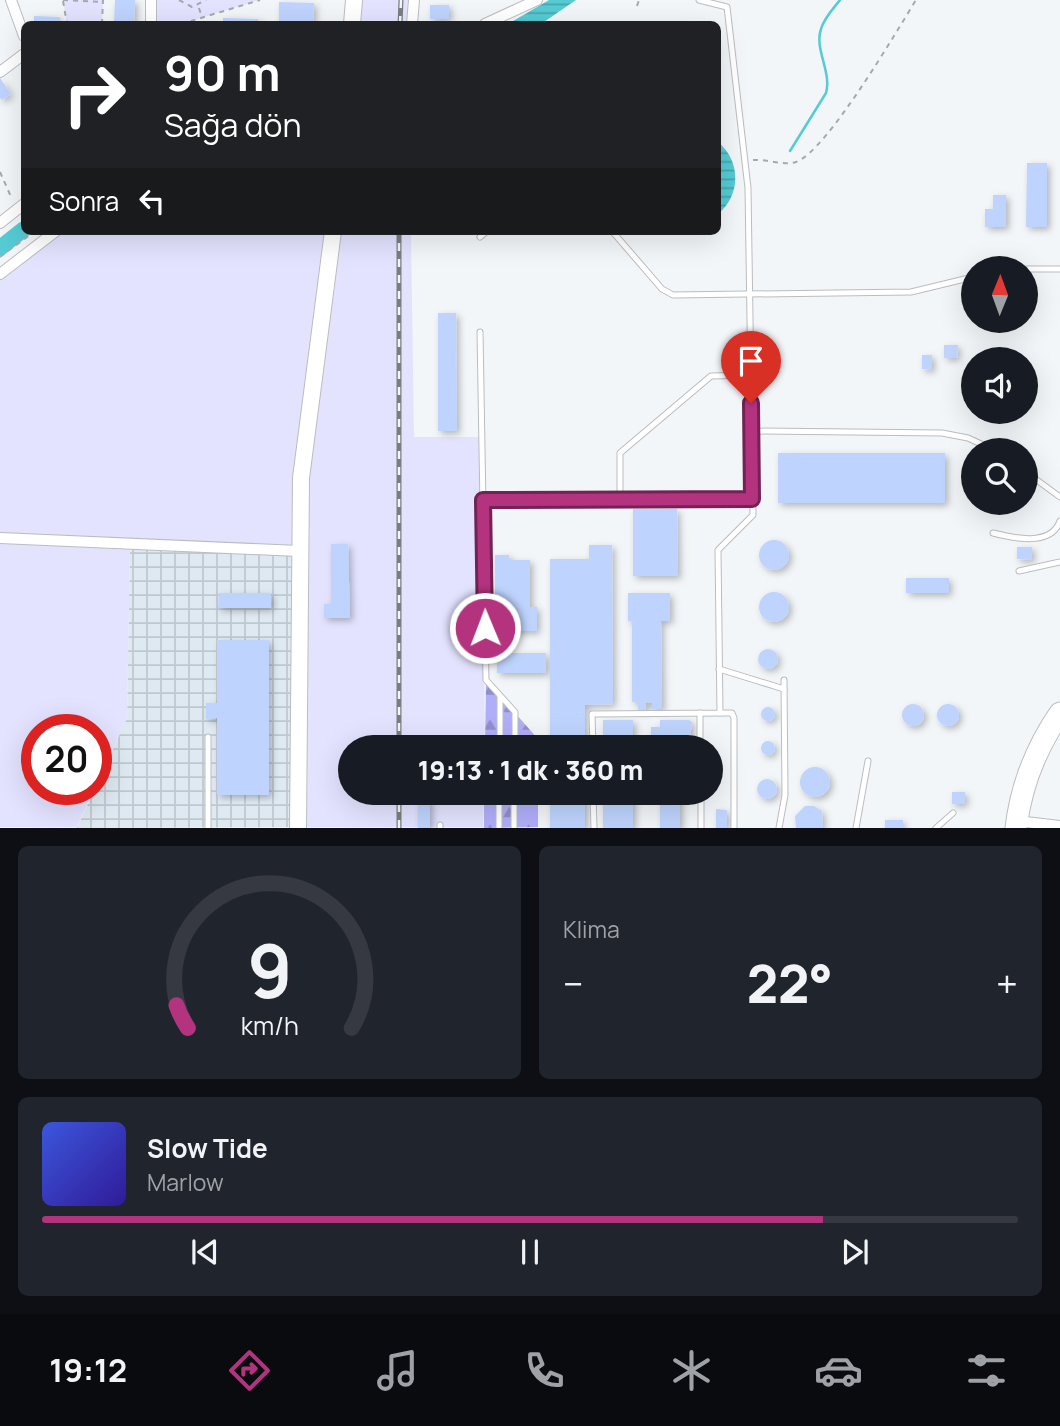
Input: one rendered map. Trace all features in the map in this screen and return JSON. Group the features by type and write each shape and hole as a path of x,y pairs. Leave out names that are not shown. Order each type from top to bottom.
{"highway":[{"path":"1021,825 1035,778 1060,725"}],"street":[{"path":"11,0 21,28"},
{"path":"151,0 151,21"},
{"path":"352,21 354,0"},
{"path":"412,21 414,0"},
{"path":"492,21 537,0"},
{"path":"0,72 21,56"},
{"path":"0,223 21,207"},
{"path":"0,274 51,235"},
{"path":"298,828 299,551 303,455 335,235"},
{"path":"306,828 309,479 328,338 336,235"},
{"path":"0,538 299,551"},
{"path":"1021,825 1060,826"}],"lane":[{"path":"699,0 727,7 745,161 750,294 753,514 718,550 720,713"},
{"path":"616,235 667,293 911,292 961,280"},
{"path":"1038,268 1060,270"},
{"path":"481,331 486,680 515,712 515,735"},
{"path":"620,500 620,453 710,376 751,375"},
{"path":"751,431 942,433 968,438"},
{"path":"1038,481 1060,498"},
{"path":"483,500 752,499"},
{"path":"993,533 1022,539 1043,537 1052,533 1060,521"},
{"path":"1019,571 1060,562"},
{"path":"719,669 784,688"},
{"path":"779,828 785,795 784,680"},
{"path":"500,696 500,735"},
{"path":"699,713 700,735"},
{"path":"593,735 592,714 732,713 734,828"},
{"path":"208,737 208,828"},
{"path":"856,828 869,761"},
{"path":"499,805 499,828"},
{"path":"514,805 514,828"},
{"path":"593,805 594,828"},
{"path":"701,805 701,828"},
{"path":"936,828 953,813"}],"path":[{"path":"66,21 63,0 103,1 102,21"},
{"path":"179,0 185,5 198,6 206,0"},
{"path":"192,21 260,0"},
{"path":"637,6 639,0"},
{"path":"745,161 771,159 791,163 806,157 859,88 915,0"},
{"path":"198,6 202,18"},
{"path":"0,172 21,204"},
{"path":"0,257 30,235"}],"shaded area":[{"path":"63,0 103,0 102,21 66,21"},
{"path":"151,0 260,0 191,21 151,21"},
{"path":"354,0 408,0 406,21 352,21"},
{"path":"51,235 411,235 414,437 482,437 485,735 338,735 338,805 484,805 483,827 306,827 307,551 130,543 127,718 112,750 112,714 21,714 21,805 87,805 77,827 0,827 0,274"},
{"path":"130,543 299,551 298,827 77,828 87,805 112,805 112,751 127,718"}],"green space":[{"path":"486,680 534,735 485,735"},
{"path":"484,805 538,805 538,827 484,828"}],"water":[{"path":"549,0 576,0 545,21 513,21"},
{"path":"721,145 731,159 735,178 734,188 721,211"}],"building":[{"path":"115,0 135,0 134,21 114,21"},
{"path":"279,2 314,3 313,21 279,21"},
{"path":"430,5 449,5 449,19 430,19"},
{"path":"34,16 60,17 60,21 34,21"},
{"path":"223,18 258,19 258,21 223,21"},
{"path":"0,78 11,94 2,100 0,98"},
{"path":"1027,163 1047,163 1047,227 1026,227"},
{"path":"993,195 1006,195 1006,227 985,227 985,209 993,209"},
{"path":"438,313 456,313 457,431 438,431"},
{"path":"944,345 958,345 957,358 944,358"},
{"path":"922,355 932,355 932,370 922,369"},
{"path":"778,453 945,453 945,503 778,503"},
{"path":"633,509 677,509 678,576 633,576"},
{"path":"774,540 785,544 789,555 785,566 774,570 763,566 759,555 763,544"},
{"path":"331,544 348,544 350,618 324,618 324,604 331,604"},
{"path":"589,545 612,545 613,704 585,705 585,735 550,735 550,559 589,559"},
{"path":"1017,547 1032,547 1032,560 1017,559"},
{"path":"495,555 509,555 509,560 530,560 530,607 537,607 537,631 495,631"},
{"path":"906,578 949,578 949,593 906,593"},
{"path":"774,592 785,596 789,607 785,618 774,622 763,618 759,607 763,596"},
{"path":"219,593 271,593 271,608 218,608"},
{"path":"628,593 670,593 670,621 661,621 662,709 652,709 652,703 646,702 646,711 638,711 638,702 632,702 632,621 628,621"},
{"path":"217,640 269,640 269,795 217,795 217,718 206,719 206,703 217,703"},
{"path":"768,649 775,652 778,659 775,666 768,669 761,666 758,659 761,652"},
{"path":"497,653 546,653 546,673 497,673"},
{"path":"913,704 921,707 924,715 921,723 913,726 905,723 902,715 905,707"},
{"path":"948,704 956,707 959,715 956,723 948,726 940,723 937,715 940,707"},
{"path":"765,707 771,707 775,714 771,721 765,721 761,717 761,711"},
{"path":"603,720 633,720 633,735 603,735"},
{"path":"660,720 692,722 690,735 651,735 651,727 660,727"},
{"path":"765,741 771,741 775,748 771,755 765,755 761,751 761,745"},
{"path":"815,767 826,771 830,782 826,793 815,797 804,793 800,782 804,771"},
{"path":"767,779 774,782 777,789 774,796 767,799 760,796 757,789 760,782"},
{"path":"952,792 965,792 965,804 952,804"},
{"path":"418,805 430,805 430,828 418,828"},
{"path":"550,805 585,805 585,828 550,828"},
{"path":"603,805 633,805 633,828 603,828"},
{"path":"660,805 680,805 680,828 660,828"},
{"path":"805,806 814,806 822,811 823,828 796,828 795,816"},
{"path":"716,809 727,810 727,828 716,828"},
{"path":"885,820 903,820 903,828 885,828"}],"waterway":[{"path":"790,151 826,93 827,77 819,37 824,21 840,0"},
{"path":"0,248 21,231"}],"railway":[{"path":"400,21 401,0"},
{"path":"399,235 399,735"},
{"path":"399,805 399,828"}],"route":[{"path":"485,628 483,500 752,499 751,403"}]}
